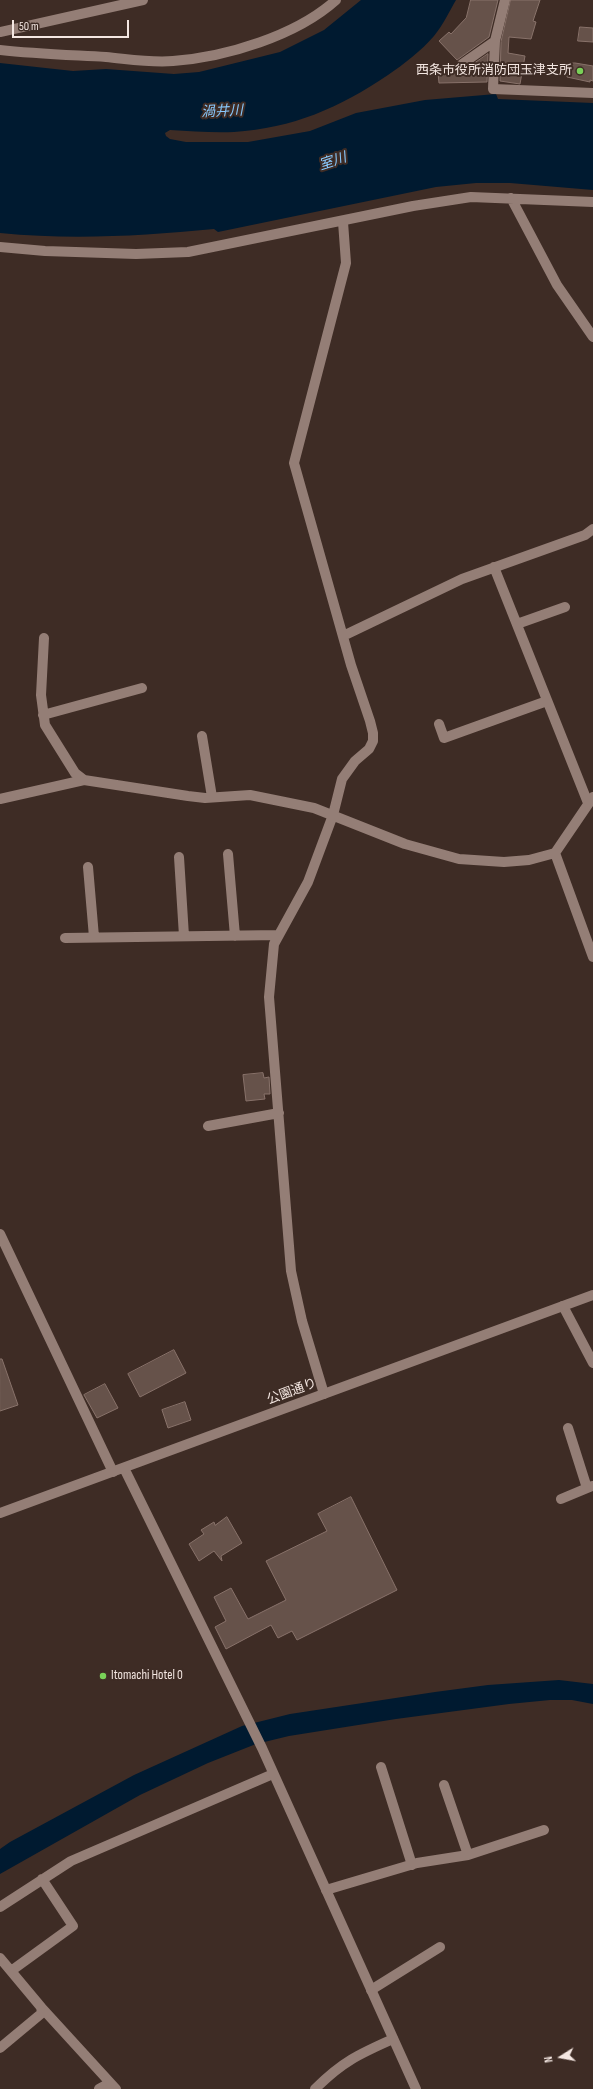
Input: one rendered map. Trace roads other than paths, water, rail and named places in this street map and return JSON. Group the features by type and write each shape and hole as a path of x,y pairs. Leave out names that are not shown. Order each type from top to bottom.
{"street":[{"path":"0,32 143,0"},
{"path":"0,50 148,61 172,61 195,58 224,52 266,39 301,25 336,0"},
{"path":"505,0 495,42 493,89 593,93"},
{"path":"462,64 495,42"},
{"path":"0,247 44,251 136,254 188,252 343,222 413,206 471,197 593,202"},
{"path":"511,198 557,286 593,338"},
{"path":"324,1394 302,1321 292,1271 285,1207 269,997 274,944 308,882 333,814 342,779 355,761 368,749 373,741 372,727 343,636 294,463 346,263 343,222"},
{"path":"343,636 462,579 585,535 593,529"},
{"path":"0,799 84,780 166,794 205,798 250,795 314,808 333,814 405,844 459,859 504,862 529,860 555,853 590,800 547,701 494,567"},
{"path":"517,624 565,607"},
{"path":"44,638 41,695 43,715 52,738 75,773 84,780"},
{"path":"43,715 142,688"},
{"path":"439,724 444,738 547,701"},
{"path":"202,736 212,797"},
{"path":"555,853 593,957"},
{"path":"228,854 235,936"},
{"path":"179,857 184,936"},
{"path":"88,867 94,937"},
{"path":"65,938 279,935"},
{"path":"208,1126 279,1113"},
{"path":"0,1234 113,1472"},
{"name":"公園通り","path":"0,1514 593,1295"},
{"path":"563,1306 593,1362"},
{"path":"561,1499 590,1487 568,1428"},
{"path":"124,1468 262,1748 416,2089"},
{"path":"381,1767 412,1865"},
{"path":"0,1907 71,1861 273,1774"},
{"path":"444,1785 468,1855"},
{"path":"326,1890 412,1865 468,1855 544,1830"},
{"path":"11,1971 73,1926 42,1879"},
{"path":"371,1990 440,1947"},
{"path":"0,1958 113,2086 99,2089"},
{"path":"0,2048 42,2013 41,2006"},
{"path":"315,2089 335,2070 352,2057 393,2039"}],"water":[{"path":"361,0 456,0 437,32 418,52 394,71 370,87 333,106 296,121 256,130 202,132 170,130 165,133 166,136 170,139 186,142 248,142 310,131 356,113 425,100 496,94 498,99 593,103 593,190 510,183 476,183 436,187 218,232 214,229 161,234 80,237 0,233 0,63 73,71 106,69 174,74 199,72 280,52 324,30"},
{"path":"559,1680 593,1684 593,1704 572,1700 550,1700 509,1704 396,1719 289,1736 256,1744 208,1763 140,1795 0,1874 0,1849 10,1842 134,1775 242,1726 290,1714 435,1692 488,1685"}],"place":[{"name":"西条市役所消防団玉津支所","path":"580,71"},
{"name":"Itomachi Hotel 0","path":"103,1676"}],"water label":[{"name":"渦井川","path":"222,112"},
{"name":"室川","path":"333,162"}]}
